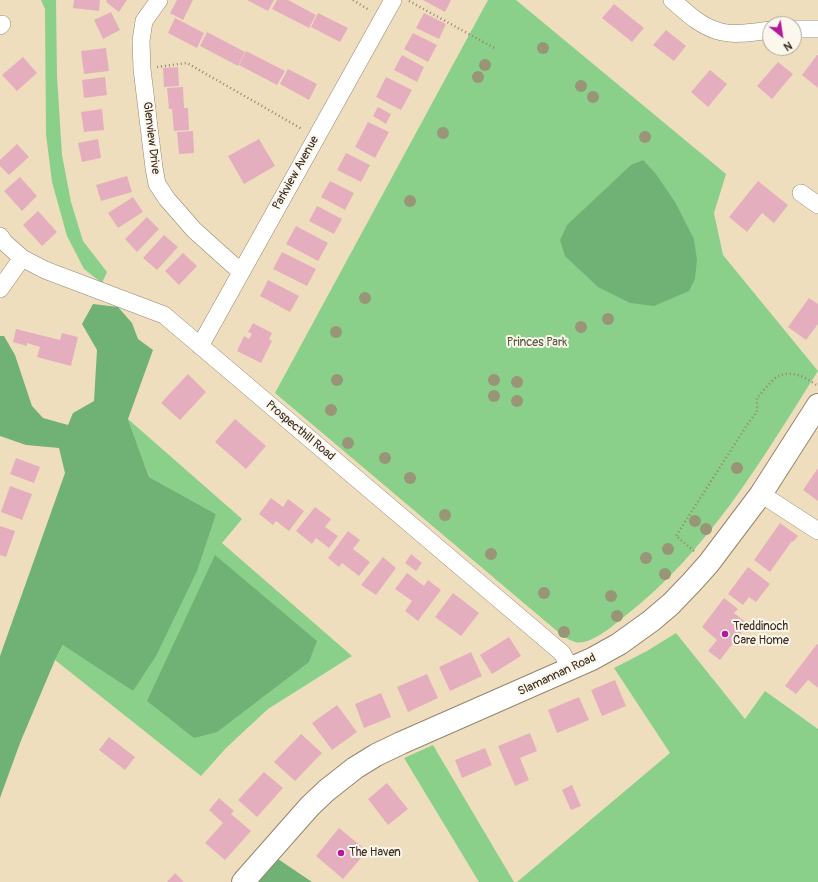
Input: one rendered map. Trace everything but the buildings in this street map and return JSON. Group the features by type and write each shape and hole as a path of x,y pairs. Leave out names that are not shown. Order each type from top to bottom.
{"main road":[{"name":"Slamannan Road","path":"243,882 310,806 327,790 355,768 376,755 401,743 571,670 614,647 651,621 682,593 709,563 761,494 818,405"}],"street":[{"name":"Glenview Drive","path":"159,0 144,21 141,41 142,69 157,184 167,199 194,230 233,265 242,270"},
{"name":"Parkview Avenue","path":"200,346 393,0"},
{"path":"672,0 694,19 719,32 737,33 762,31"},
{"path":"802,28 818,29"},
{"path":"801,193 818,205"},
{"name":"Prospecthill Road","path":"0,236 4,242 22,258 45,270 164,316 562,653 571,670"},
{"path":"0,289 22,258"},
{"path":"761,494 818,532"}],"path":[{"path":"407,0 496,49"},
{"path":"142,69 187,63 316,137"},
{"path":"709,563 676,536 747,425 757,412 757,398 776,378 788,374 801,375 818,386"}],"green space":[{"path":"41,0 56,0 57,76 62,155 71,202 83,241 107,272 102,283 84,269 67,236 52,182 46,134 45,9"},
{"name":"Princes Park","path":"488,0 516,0 726,174 714,213 723,255 818,371 732,502 683,563 655,590 615,624 602,634 588,641 575,642 564,637 275,393"},
{"path":"643,160 656,174 675,202 694,239 697,260 695,279 689,291 654,306 630,303 598,287 565,256 560,240 567,225 631,165"},
{"path":"93,304 118,307 132,323 138,339 153,350 128,419 149,477 216,514 197,571 156,656 133,691 63,645 55,660 20,743 0,798 0,656 65,473 59,448 26,445 0,436 0,336 4,336 15,355 32,406 43,418 68,425 73,413 94,401 97,350 82,324"},
{"path":"128,419 242,519 222,543 352,656 268,709 226,748 201,776 55,660 64,644 133,691 216,514 149,477"},
{"path":"215,555 317,641 309,662 217,732 194,738 147,701"},
{"path":"676,633 745,719 765,691 818,729 818,882 517,882 670,753 614,668 647,651"},
{"path":"433,745 514,882 479,882 404,758"},
{"path":"278,859 312,882 257,882"}],"place":[{"name":"Treddinoch Care Home","path":"725,634"},
{"name":"The Haven","path":"341,853"}]}
